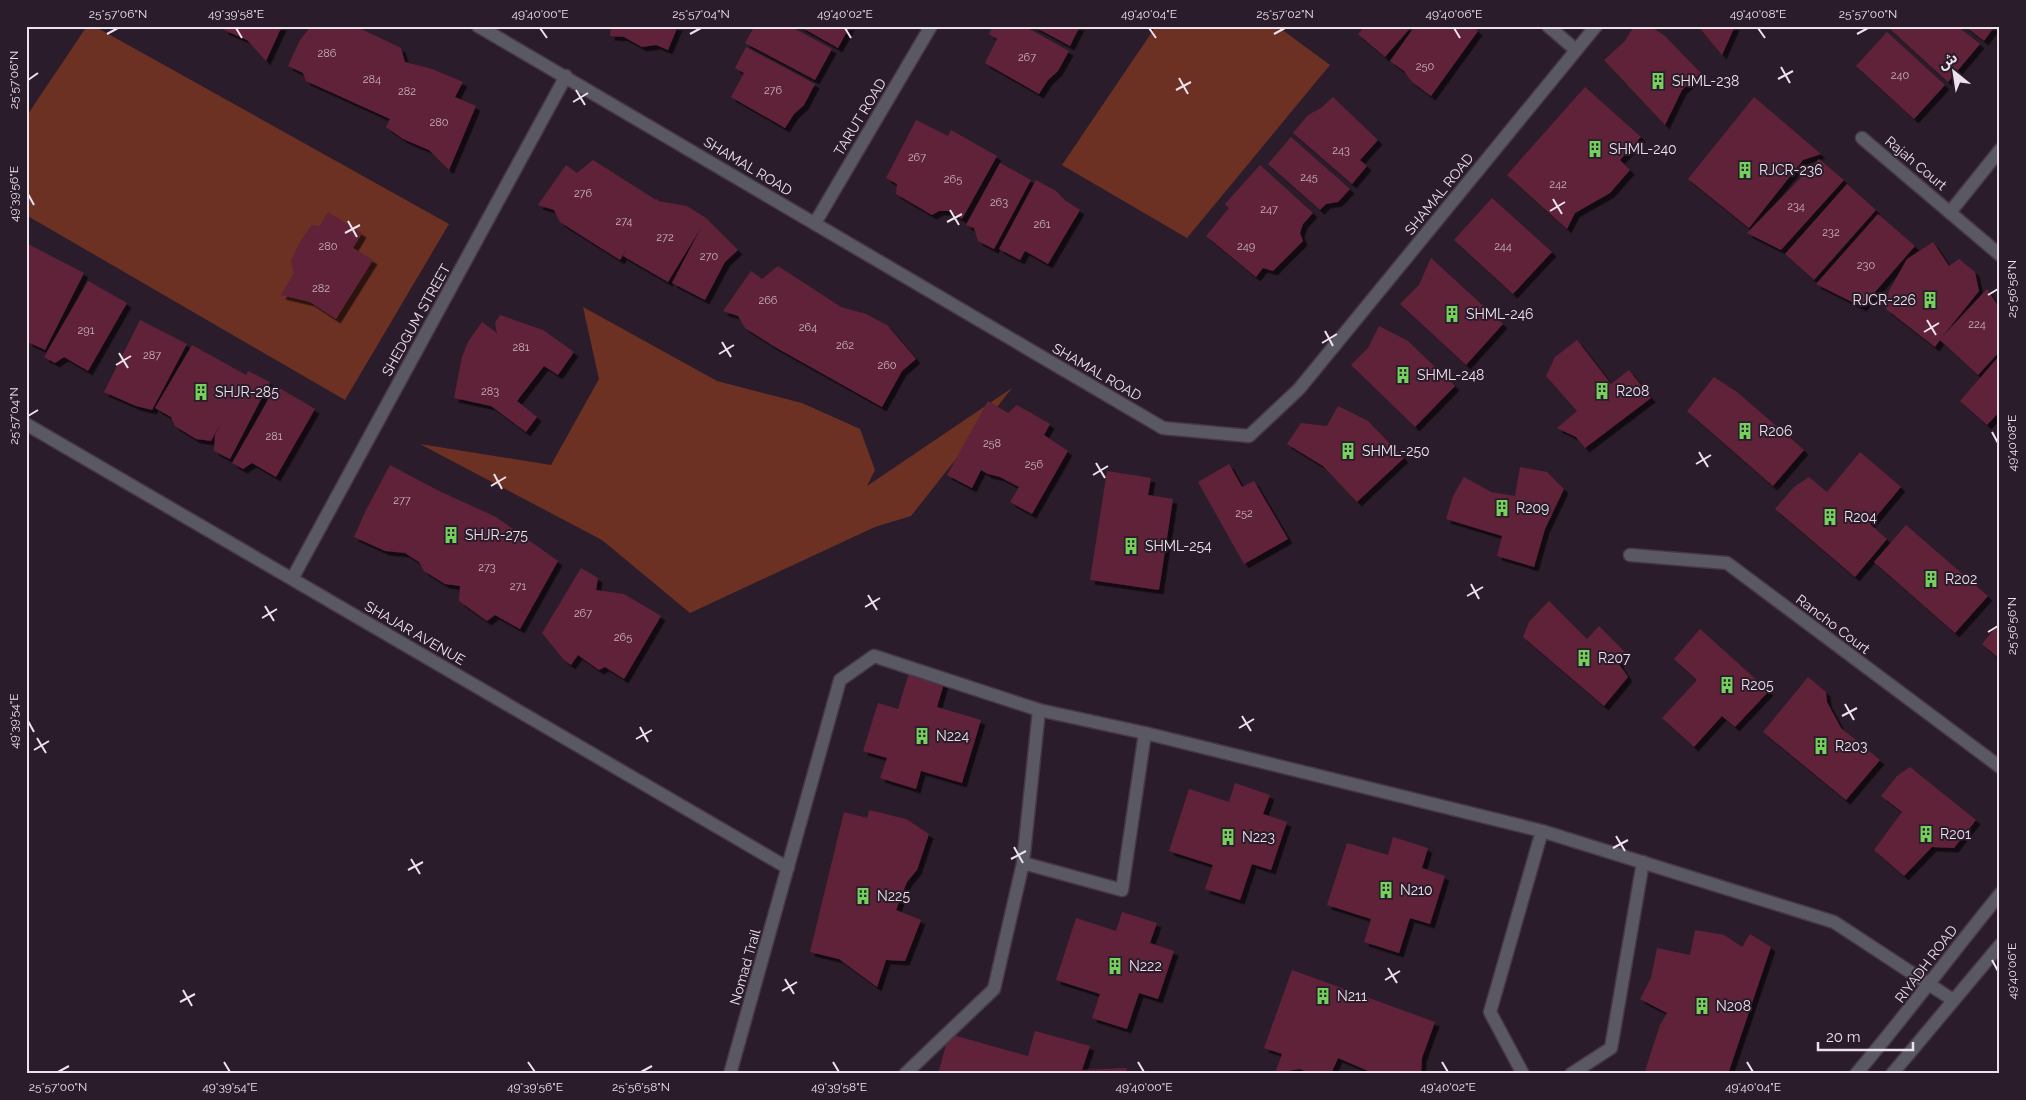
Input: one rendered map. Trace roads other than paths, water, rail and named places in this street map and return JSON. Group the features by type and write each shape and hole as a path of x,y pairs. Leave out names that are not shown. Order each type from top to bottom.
{"street":[{"name":"SHAMAL ROAD","path":"478,26 1163,428 1249,436 1299,389 1596,26"},
{"name":"TARUT ROAD","path":"814,223 931,26"},
{"path":"1548,26 1576,50"},
{"name":"SHEDGUM STREET","path":"292,578 566,76"},
{"name":"Rajah Court","path":"1862,138 1951,211 2000,255"},
{"name":"Rajah Court","path":"1951,211 1999,152"},
{"name":"SHAJAR AVENUE","path":"26,424 788,868"},
{"name":"Rancho Court","path":"1630,555 1727,563 2000,768"},
{"name":"Nomad Trail","path":"730,1074 840,680 874,656 1039,710"},
{"path":"905,1074 994,989 1023,863 1039,710 1145,733 1542,831 1834,922 1953,1000"},
{"path":"1023,863 1122,890 1145,733"},
{"path":"1523,1074 1490,1012 1542,831"},
{"path":"1571,1074 1611,1048 1643,862"},
{"name":"RIYADH ROAD","path":"1856,1074 1908,1012 1928,982 2000,894"},
{"path":"1892,1074 2000,945"}],"place":[{"name":"SHML-238","path":"1658,81"},
{"name":"SHML-240","path":"1595,149"},
{"name":"RJCR-236","path":"1745,170"},
{"name":"RJCR-226","path":"1930,300"},
{"name":"SHML-246","path":"1452,314"},
{"name":"SHML-248","path":"1403,375"},
{"name":"R208","path":"1602,391"},
{"name":"SHJR-285","path":"201,392"},
{"name":"R206","path":"1745,431"},
{"name":"SHML-250","path":"1348,451"},
{"name":"R209","path":"1502,508"},
{"name":"R204","path":"1830,517"},
{"name":"SHJR-275","path":"451,535"},
{"name":"SHML-254","path":"1131,546"},
{"name":"R202","path":"1931,579"},
{"name":"R207","path":"1584,658"},
{"name":"R205","path":"1727,685"},
{"name":"N224","path":"922,736"},
{"name":"R203","path":"1821,746"},
{"name":"R201","path":"1926,834"},
{"name":"N223","path":"1228,837"},
{"name":"N210","path":"1386,890"},
{"name":"N225","path":"863,896"},
{"name":"N222","path":"1115,966"},
{"name":"N211","path":"1323,996"},
{"name":"N208","path":"1702,1006"}]}
